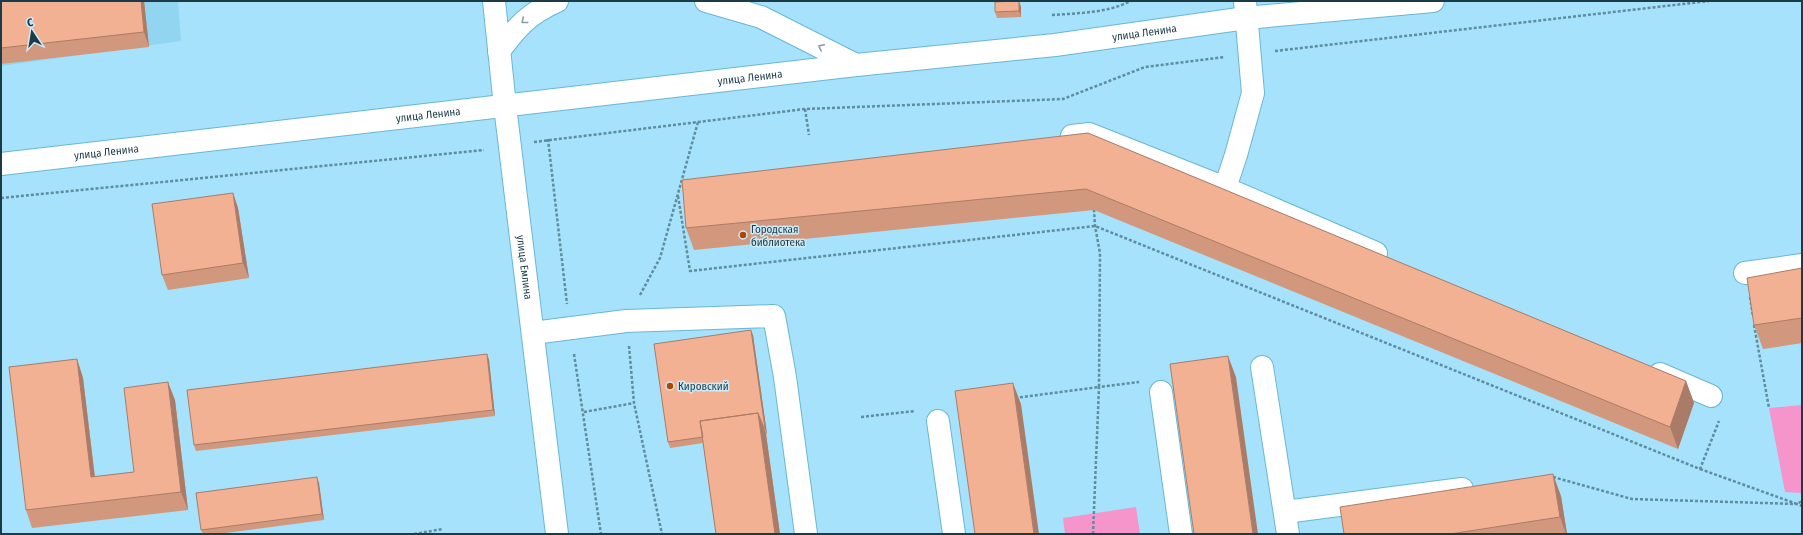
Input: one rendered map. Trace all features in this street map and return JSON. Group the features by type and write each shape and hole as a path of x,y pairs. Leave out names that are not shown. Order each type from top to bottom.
{"street":[{"name":"улица Емлина","path":"494,1 505,106 557,534"},
{"path":"499,51 518,26 540,9 557,1"},
{"path":"706,1 761,17 856,65"},
{"name":"улица Ленина","path":"1,164 856,65 1055,45 1246,9 1433,1"},
{"path":"1224,188 1253,93 1246,9"},
{"path":"1050,140 1089,134 1224,188 1392,260"},
{"path":"1745,273 1802,265"},
{"path":"533,333 626,321 774,316 785,377 806,534"},
{"path":"1638,365 1711,396"},
{"path":"1262,367 1288,534"},
{"path":"1161,392 1181,534"},
{"path":"938,422 954,534"},
{"path":"1285,512 1482,486"}],"path":[{"path":"1052,15 1104,10 1120,7 1131,1"},
{"path":"1,198 510,147 548,139 805,109 1063,99 1145,67 1709,1"},
{"path":"805,109 809,135"},
{"path":"678,196 690,271 1095,226 1700,469 1802,506"},
{"path":"1093,534 1099,387 1100,253 1095,226 1094,210"},
{"path":"1745,273 1769,408"},
{"path":"1012,398 1159,379 1161,392"},
{"path":"1700,469 1722,413 1711,396"},
{"path":"584,412 634,403"},
{"path":"861,417 918,410"},
{"path":"1553,478 1632,499 1797,504 1802,501"},
{"path":"414,534 443,529"}],"shaded area":[{"path":"1,1 178,1 181,41 1,66"},
{"path":"1802,405 1802,493 1785,492 1769,408"},
{"path":"1136,507 1140,534 1065,534 1063,518"}],"building":[{"path":"1,1 141,1 144,32 1,48"},
{"path":"1019,1 1019,11 995,12 995,2"},
{"path":"1088,133 1686,381 1670,427 1086,189 686,228 682,180"},
{"path":"233,193 243,263 162,275 152,204"},
{"path":"1802,268 1802,318 1754,325 1747,278"},
{"path":"751,330 765,428 758,413 700,421 703,437 668,442 654,344"},
{"path":"487,354 493,410 194,445 187,390"},
{"path":"1228,356 1253,534 1194,534 1170,364"},
{"path":"77,359 91,477 134,472 124,388 168,382 181,492 26,510 9,367"},
{"path":"1013,383 1034,534 975,534 955,391"},
{"path":"758,413 775,534 716,534 700,421"},
{"path":"1553,474 1560,517 1450,534 1344,534 1340,507"},
{"path":"317,477 322,514 201,530 196,493"}],"place":[{"name":"Городская библиотека","path":"743,235"},
{"name":"Кировский","path":"670,386"}]}
